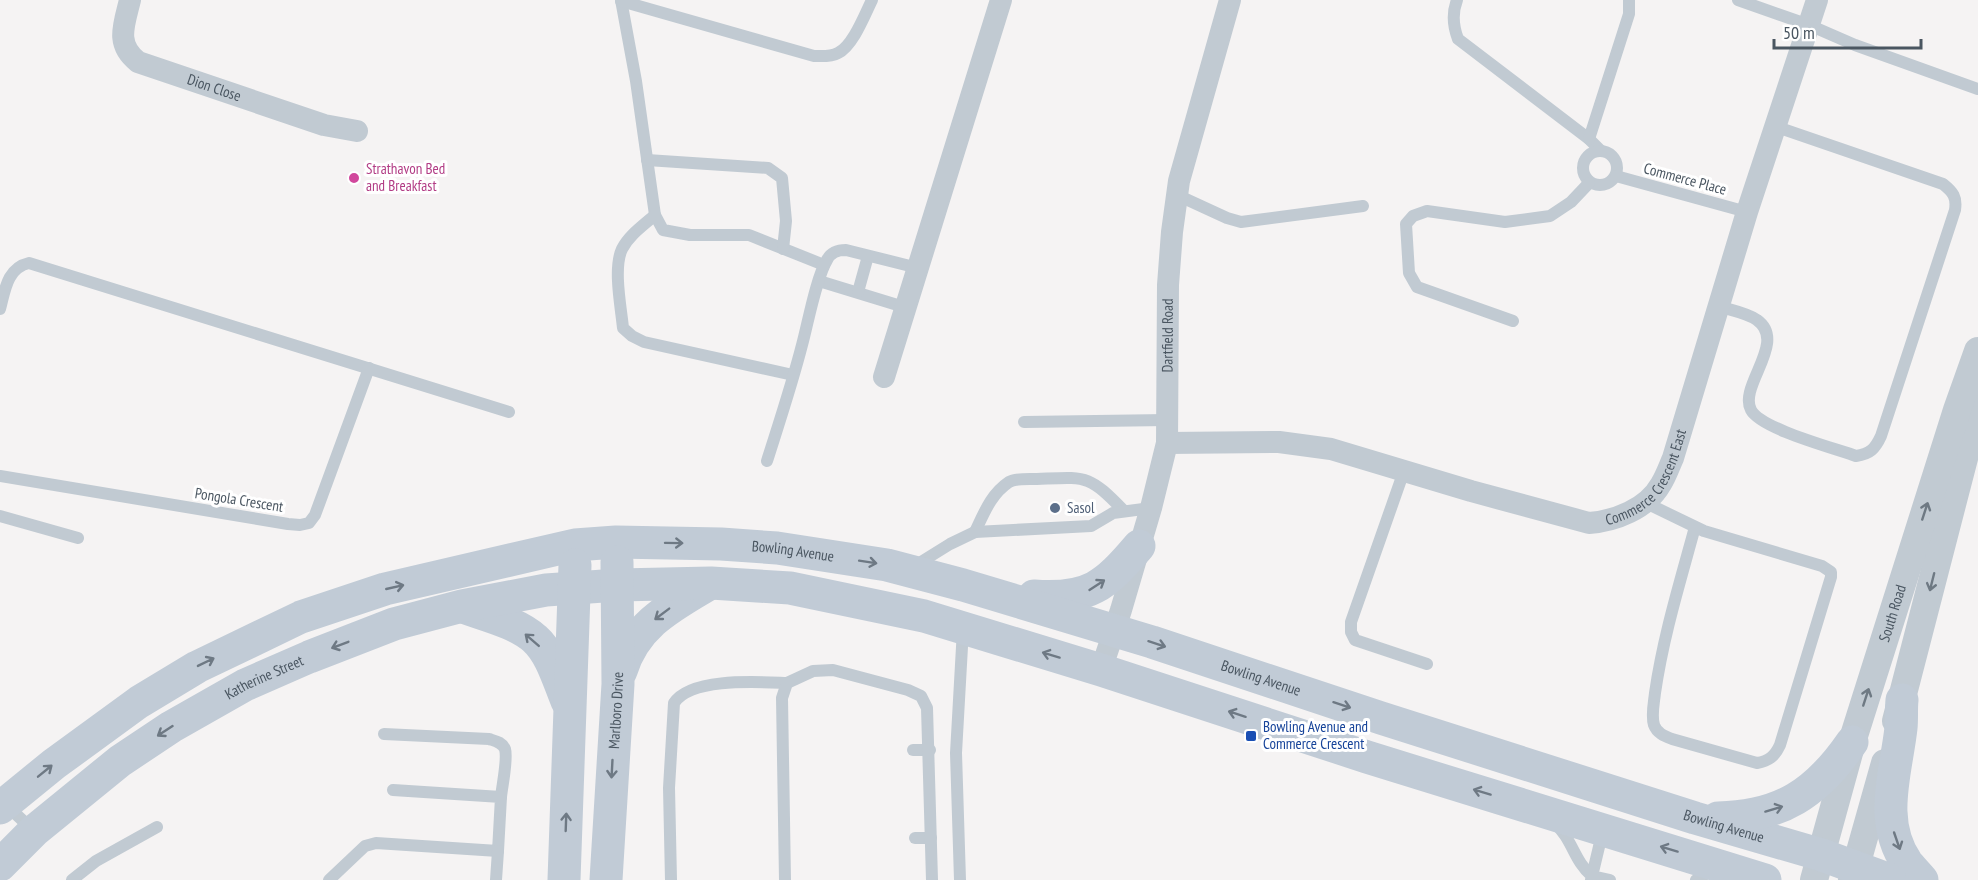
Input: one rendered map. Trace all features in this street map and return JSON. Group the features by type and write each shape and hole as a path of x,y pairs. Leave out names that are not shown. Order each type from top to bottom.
{"main road":[{"name":"Bowling Avenue","path":"575,545 616,542 721,544 777,548 887,565 1114,630 1695,818 1818,867 1890,880"},
{"name":"Marlboro Drive","path":"606,880 618,684 616,542"},
{"path":"2,804 139,702 196,667 301,617 385,589 575,545 564,880"},
{"path":"999,596 1061,598 1078,596 1101,584 1120,569 1139,546"},
{"path":"618,684 624,663 639,635 676,604 711,583"},
{"path":"618,585 711,583 790,588 924,616 1101,670 1367,757 1603,829 1708,873 1758,879"},
{"name":"Katherine Street","path":"0,865 34,831 120,761 171,727 245,685 394,624 462,606 546,590 618,585"},
{"path":"462,606 504,622 536,639 554,668 569,708"},
{"path":"1902,700 1890,809 1899,847 1907,862 1922,880"},
{"path":"1448,739 1520,772 1576,792 1601,810 1603,829"},
{"path":"1695,818 1741,818 1788,804 1819,784 1852,742"}],"street":[{"name":"Dion Close","path":"130,0 123,27 123,41 126,50 138,62 324,126 357,131"},
{"path":"884,377 1001,0"},
{"name":"Dartfield Road","path":"1101,670 1151,508 1167,443 1168,285 1177,195 1188,145 1230,0"},
{"name":"Commerce Crescent East","path":"1167,443 1250,441 1303,444 1331,449 1589,523 1606,522 1625,515 1644,502 1660,486 1672,458 1774,126 1817,0"},
{"name":"South Road","path":"1818,867 1852,742 1957,410 1978,351"},
{"name":"South Road","path":"1854,874 1902,700 1978,404"}],"lane":[{"path":"824,265 749,235 690,235 663,230 655,215 636,81 621,0 814,56 821,56 839,53 848,45 872,0"},
{"path":"1456,0 1454,28 1458,39 1589,139 1600,150 1609,153 1615,159 1616,176 1611,182 1597,186 1589,183 1582,167 1585,159 1600,150"},
{"path":"1589,139 1629,14 1629,0"},
{"path":"1738,0 1978,89"},
{"path":"1718,306 1757,319 1765,329 1767,340 1749,397 1750,410 1760,419 1778,429 1856,456 1867,454 1875,448 1881,436 1944,244 1956,200 1952,191 1943,184 1774,126"},
{"path":"647,160 768,168 782,178 786,221 783,249"},
{"name":"Commerce Place","path":"1616,176 1747,212"},
{"path":"1513,321 1417,287 1409,273 1406,224 1413,216 1427,210 1505,222 1550,216 1571,202 1589,183"},
{"path":"1177,195 1240,222 1363,206"},
{"path":"655,215 630,238 622,249 618,266 623,328 644,342 793,375"},
{"path":"767,461 819,281 829,256 837,250 846,250 918,268"},
{"path":"858,292 868,256"},
{"path":"0,309 12,273 19,265 29,263 509,411"},
{"path":"819,281 904,307"},
{"name":"Pongola Crescent","path":"0,476 288,524 309,523 315,515 369,368"},
{"path":"1024,422 1167,420"},
{"path":"1404,471 1351,622 1351,632 1355,640 1427,664"},
{"path":"975,532 988,503 1012,480 1079,477 1090,480 1102,488 1124,511"},
{"path":"1644,502 1695,527 1822,566 1831,572 1780,746 1776,754 1764,762 1757,763 1672,739 1659,732 1654,725 1653,714 1658,678 1674,605 1695,527"},
{"path":"908,571 950,544 975,532 1090,526 1113,513 1151,508"},
{"path":"0,516 78,538"},
{"path":"960,880 956,753 963,628"},
{"path":"671,880 669,788 674,703 684,693 696,687 757,682 787,683 813,671 832,670 908,690 921,696 927,708 933,880"},
{"path":"785,880 782,698 787,683"},
{"path":"384,734 489,739 500,743 505,749 496,880"},
{"path":"913,750 930,750"},
{"path":"393,790 501,797"},
{"path":"2,804 34,831"},
{"path":"1529,806 1557,824 1569,840 1578,863 1592,878 1610,880"},
{"path":"72,880 96,861 157,827"},
{"path":"1592,878 1603,829"},
{"path":"915,838 931,838"},
{"path":"328,880 365,846 376,843 498,850"}],"place":[{"name":"Strathavon Bed and Breakfast","path":"354,178"},
{"name":"Sasol","path":"1055,508"},
{"name":"Bowling Avenue and Commerce Crescent","path":"1251,736"}]}
